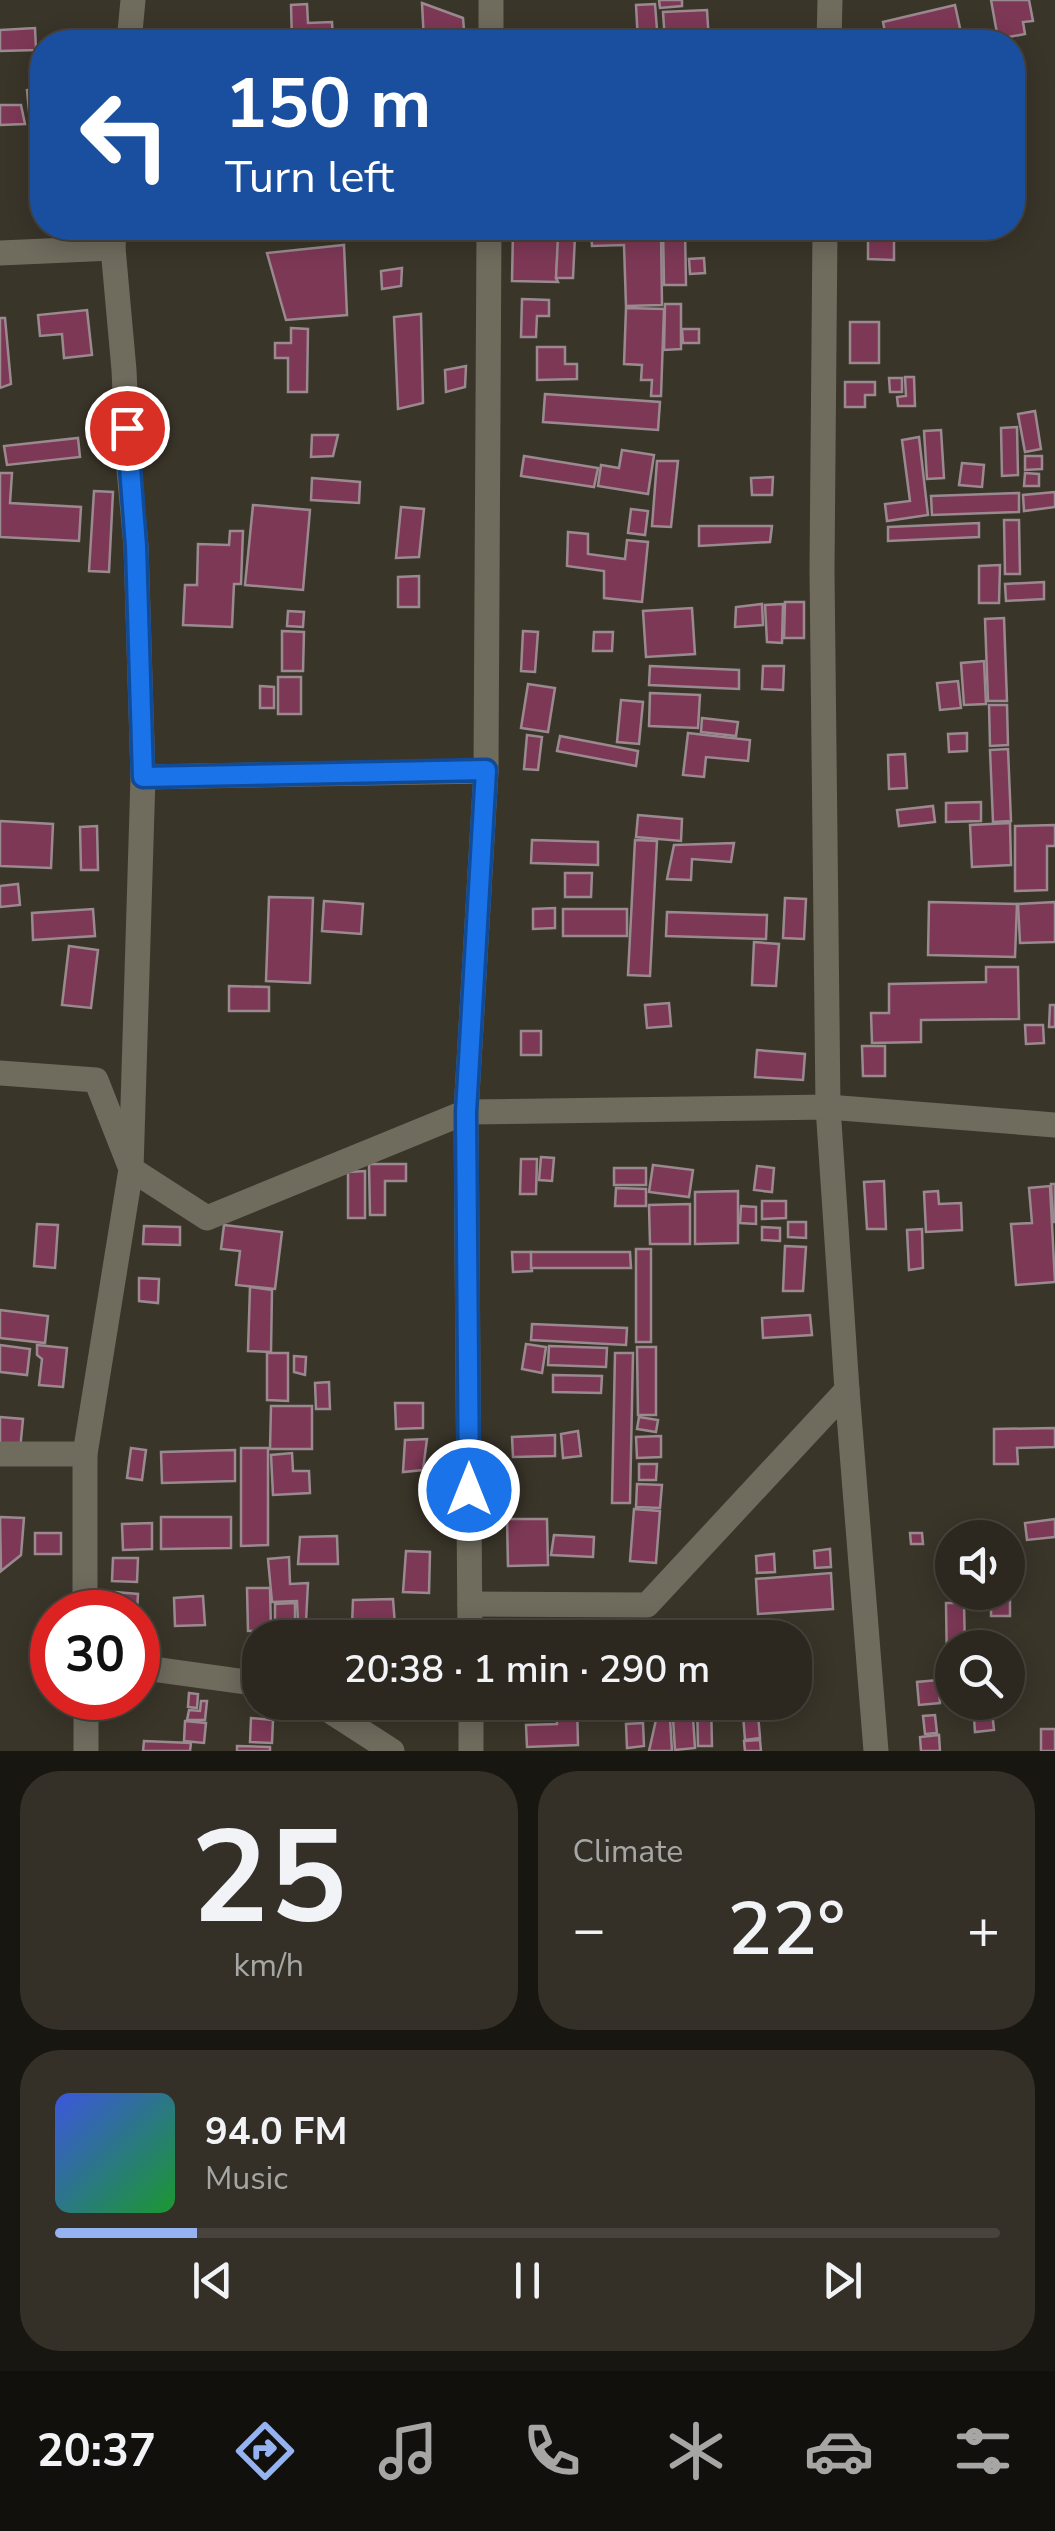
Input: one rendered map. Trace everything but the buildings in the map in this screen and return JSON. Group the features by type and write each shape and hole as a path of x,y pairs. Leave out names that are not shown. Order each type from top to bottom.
{"street":[{"path":"131,30 134,0"},
{"path":"491,0 491,30"},
{"path":"829,30 830,0"},
{"path":"0,253 99,240"},
{"path":"85,1590 85,1454 131,1169 143,777 136,546 114,240"},
{"path":"470,1620 466,1112 486,770 489,240"},
{"path":"825,240 822,570 828,1107 876,1751"},
{"path":"143,777 486,770"},
{"path":"0,1073 96,1080 131,1169 207,1218 466,1112 828,1107 1055,1125"},
{"path":"470,1604 647,1604 847,1390"},
{"path":"0,1454 85,1454"},
{"path":"160,1670 242,1681"},
{"path":"86,1720 86,1751"},
{"path":"344,1720 392,1751"},
{"path":"470,1720 471,1751"}],"route":[{"path":"127,428 136,546 143,777 486,770 466,1112 469,1490"}]}
